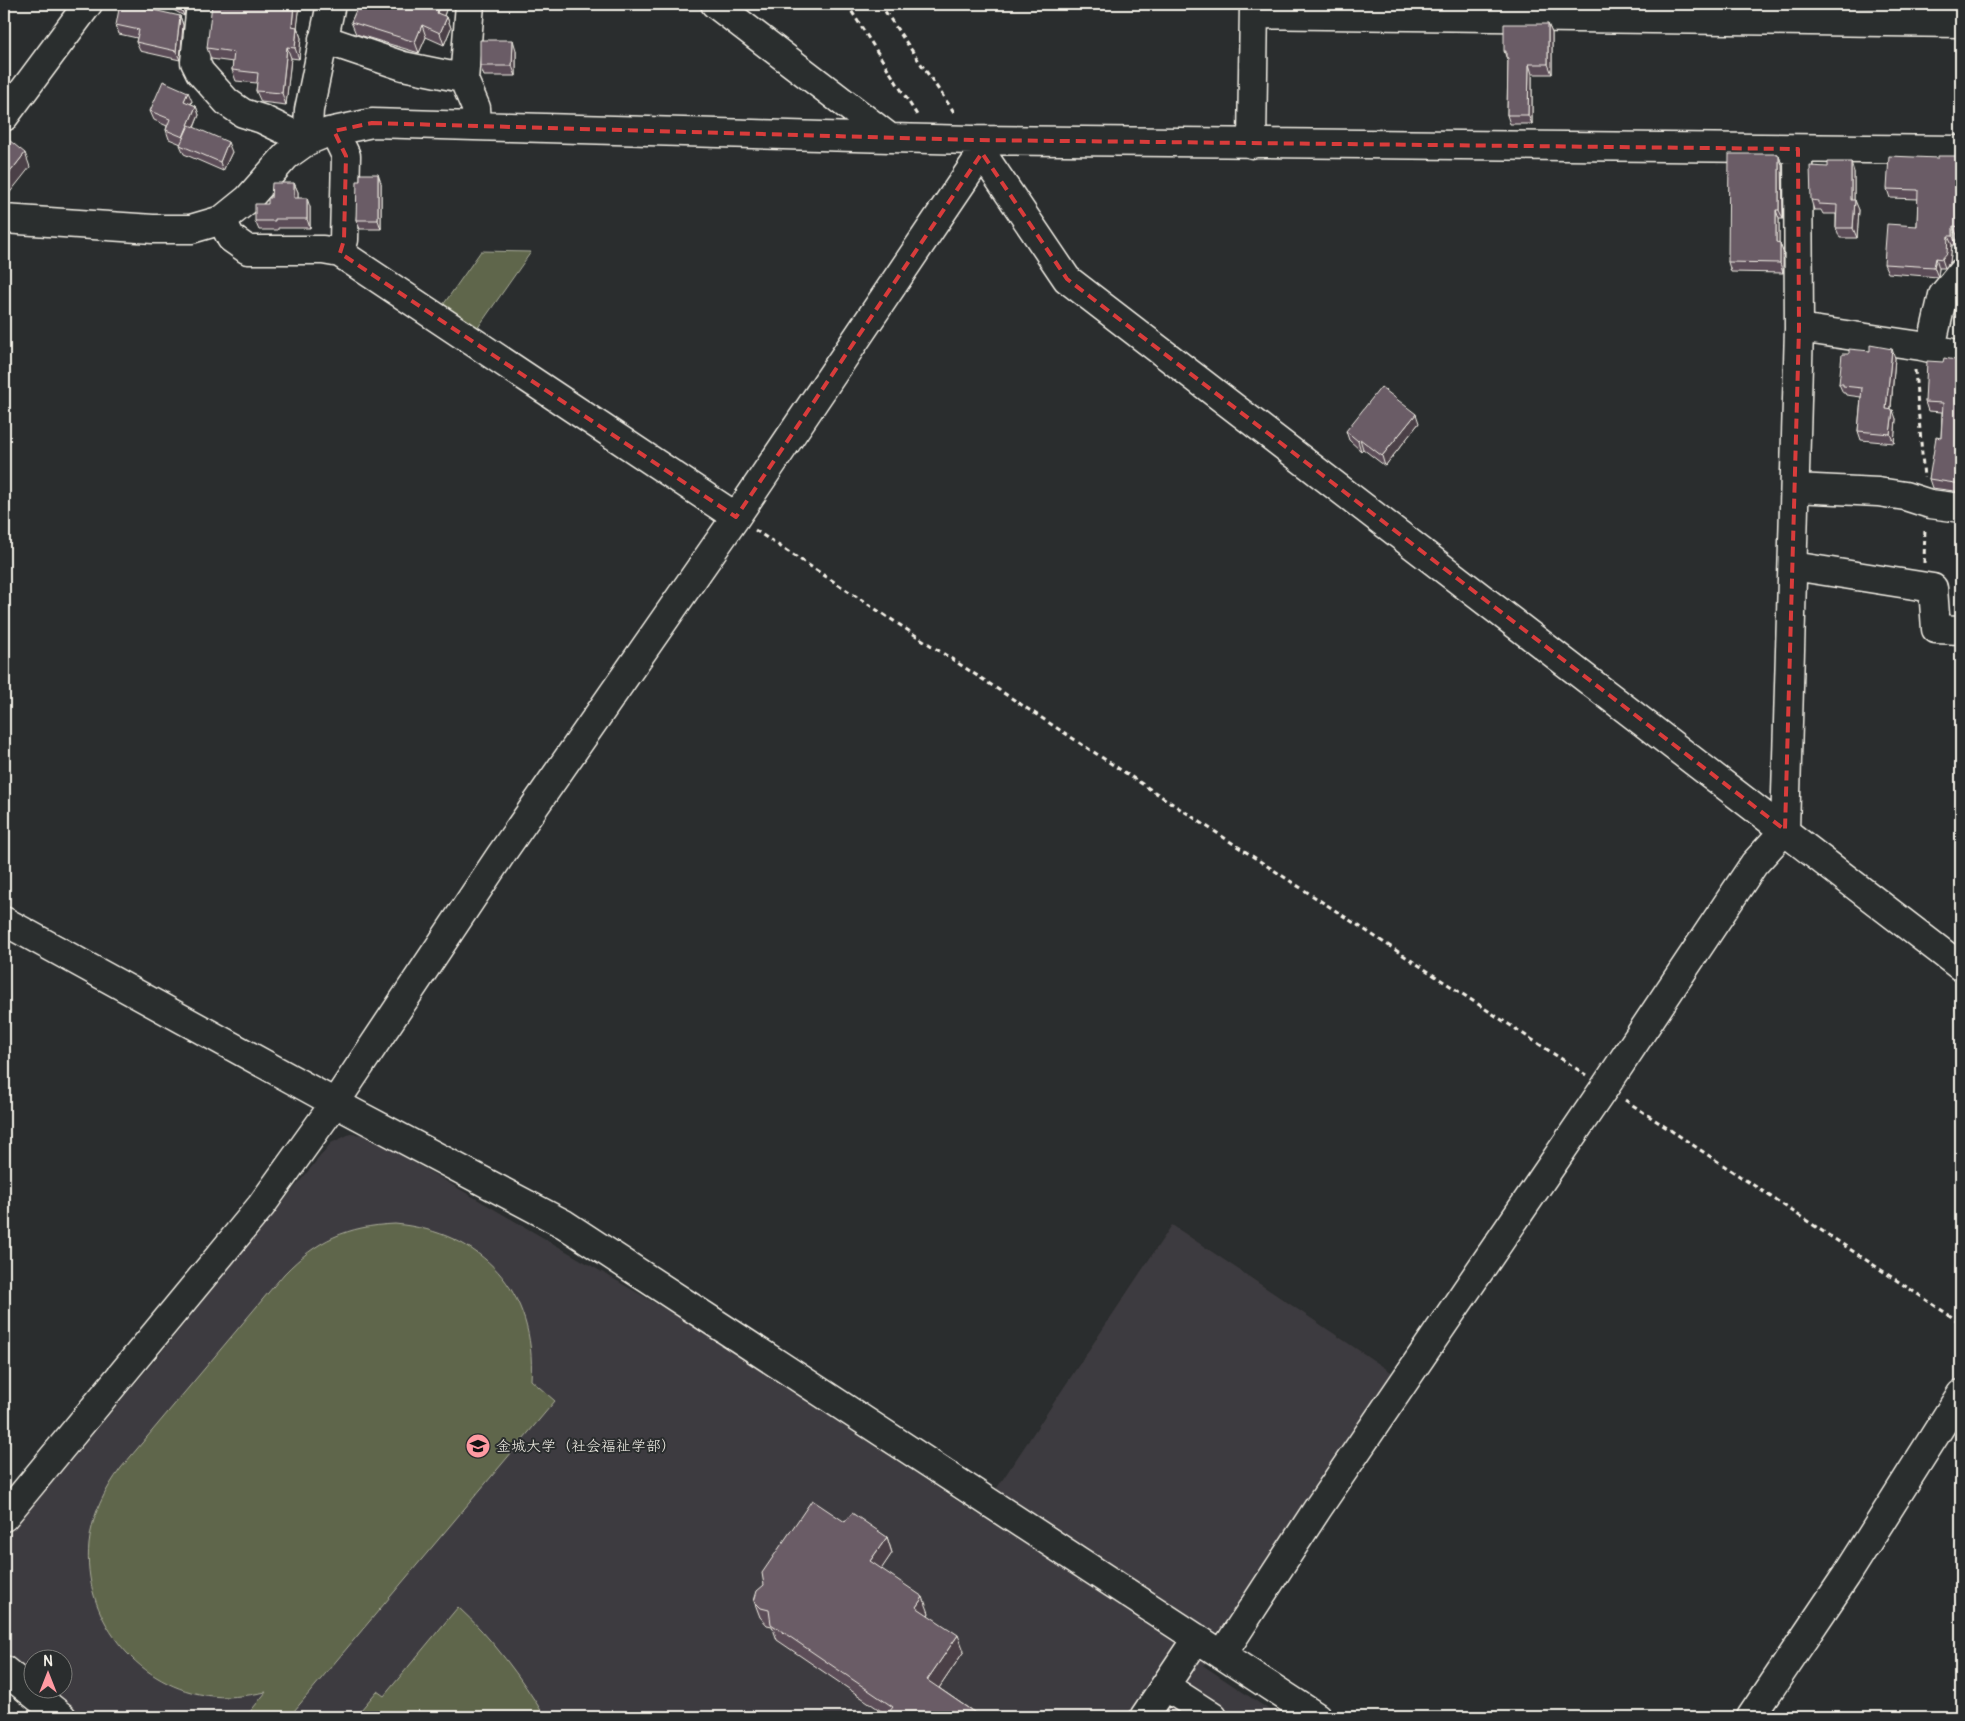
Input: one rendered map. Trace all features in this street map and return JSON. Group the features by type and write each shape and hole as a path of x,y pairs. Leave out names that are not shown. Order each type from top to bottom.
{"street":[{"path":"4,117 88,4"},
{"path":"201,4 195,62 200,72 227,102 243,113 262,119 307,141"},
{"path":"307,141 309,110 331,4"},
{"path":"470,4 464,80 476,108 477,125"},
{"path":"715,4 890,138"},
{"path":"1252,144 1254,9 1961,23"},
{"path":"323,39 403,66 464,80"},
{"path":"4,219 153,229 191,229 222,220 248,199 286,156 307,141 334,131 372,123 932,139 977,147 1252,144 1961,150"},
{"path":"334,131 346,156 344,240 340,253"},
{"path":"4,1517 12,1489 261,1206 335,1103 500,856 736,517 977,147"},
{"path":"977,147 1067,279 1961,967"},
{"path":"1222,1655 1318,1508 1605,1087 1754,864 1785,830 1799,328 1798,149"},
{"path":"222,220 231,238 248,250 323,250 340,253 736,517"},
{"path":"1922,347 1943,295 1961,273"},
{"path":"1799,328 1961,355"},
{"path":"1795,488 1878,492 1961,508"},
{"path":"1793,566 1933,588 1936,630 1961,630"},
{"path":"4,921 335,1103 564,1224 1317,1717"},
{"path":"1751,1717 1846,1576 1961,1394"},
{"path":"1144,1717 1196,1638"},
{"path":"4,1670 62,1717"},
{"path":"1165,1686 1213,1717"}],"path":[{"path":"847,4 932,139"},
{"path":"880,4 977,147"},
{"path":"1922,347 1926,502 1923,586"},
{"path":"736,517 1961,1323"}],"highlighted area":[{"path":"372,123 973,140 1798,149 1799,328 1785,830 1067,279 982,153 736,517 340,253 344,240 346,156 334,131"}],"shaded area":[{"name":"金城大学（社会福祉学部）","path":"350,1134 367,1135 679,1317 979,1515 1172,1225 1397,1376 1204,1666 1280,1717 81,1717 57,1698 72,1698 72,1648 22,1648 22,1669 4,1654 4,1540 155,1360 331,1143"}],"green space":[{"path":"481,251 531,252 477,329 443,305"},
{"path":"395,1224 426,1229 454,1239 478,1253 498,1272 514,1294 525,1319 530,1348 531,1380 555,1401 289,1717 254,1717 249,1713 266,1692 220,1697 179,1688 156,1677 135,1661 118,1642 104,1620 94,1596 89,1570 89,1544 93,1523 104,1495 121,1468 296,1262 321,1244 347,1232 378,1225"},
{"path":"458,1607 483,1632 505,1659 545,1717 355,1717 377,1691 384,1696"}],"building":[{"path":"120,4 180,16 176,51 136,42 139,30 116,25"},
{"path":"212,4 294,4 292,26 297,27 295,48 287,47 282,93 256,91 258,73 232,70 234,52 207,48"},
{"path":"359,4 440,4 437,13 447,17 440,33 422,25 415,42 351,22"},
{"path":"1504,24 1548,24 1548,64 1529,64 1528,115 1507,115 1508,58 1506,57 1506,51 1504,51"},
{"path":"480,40 513,40 512,66 480,66"},
{"path":"163,81 188,92 184,101 196,106 183,137 166,130 170,119 150,111"},
{"path":"189,125 228,142 220,162 180,145"},
{"path":"4,136 25,153 4,180"},
{"path":"1729,154 1775,154 1779,156 1779,210 1776,210 1776,242 1780,243 1780,263 1728,262"},
{"path":"1889,156 1938,158 1938,156 1961,156 1961,227 1953,226 1953,236 1948,236 1947,253 1942,259 1936,258 1934,267 1884,264 1887,224 1917,226 1918,190 1887,189"},
{"path":"1828,162 1851,162 1851,200 1855,200 1853,228 1836,228 1837,205 1819,204 1819,201 1811,200 1810,166 1828,167"},
{"path":"360,174 378,174 378,220 356,220 357,181 360,181"},
{"path":"272,183 294,183 294,198 307,198 307,219 255,221 255,204 268,204 268,198 271,198"},
{"path":"1870,345 1892,349 1886,409 1893,410 1890,434 1858,431 1862,388 1839,384 1842,354 1849,354 1849,349 1870,351"},
{"path":"1944,358 1961,361 1961,484 1929,479 1936,437 1941,438 1943,403 1925,402 1927,361 1943,362"},
{"path":"1381,387 1416,414 1382,456 1346,431"},
{"path":"812,1500 845,1522 852,1513 887,1537 870,1561 923,1597 916,1607 958,1635 927,1680 981,1717 896,1717 889,1712 893,1707 771,1624 769,1610 761,1608 754,1601 757,1591 764,1585 762,1573"}],"place":[{"name":"金城大学（社会福祉学部）","path":"478,1446"}]}
